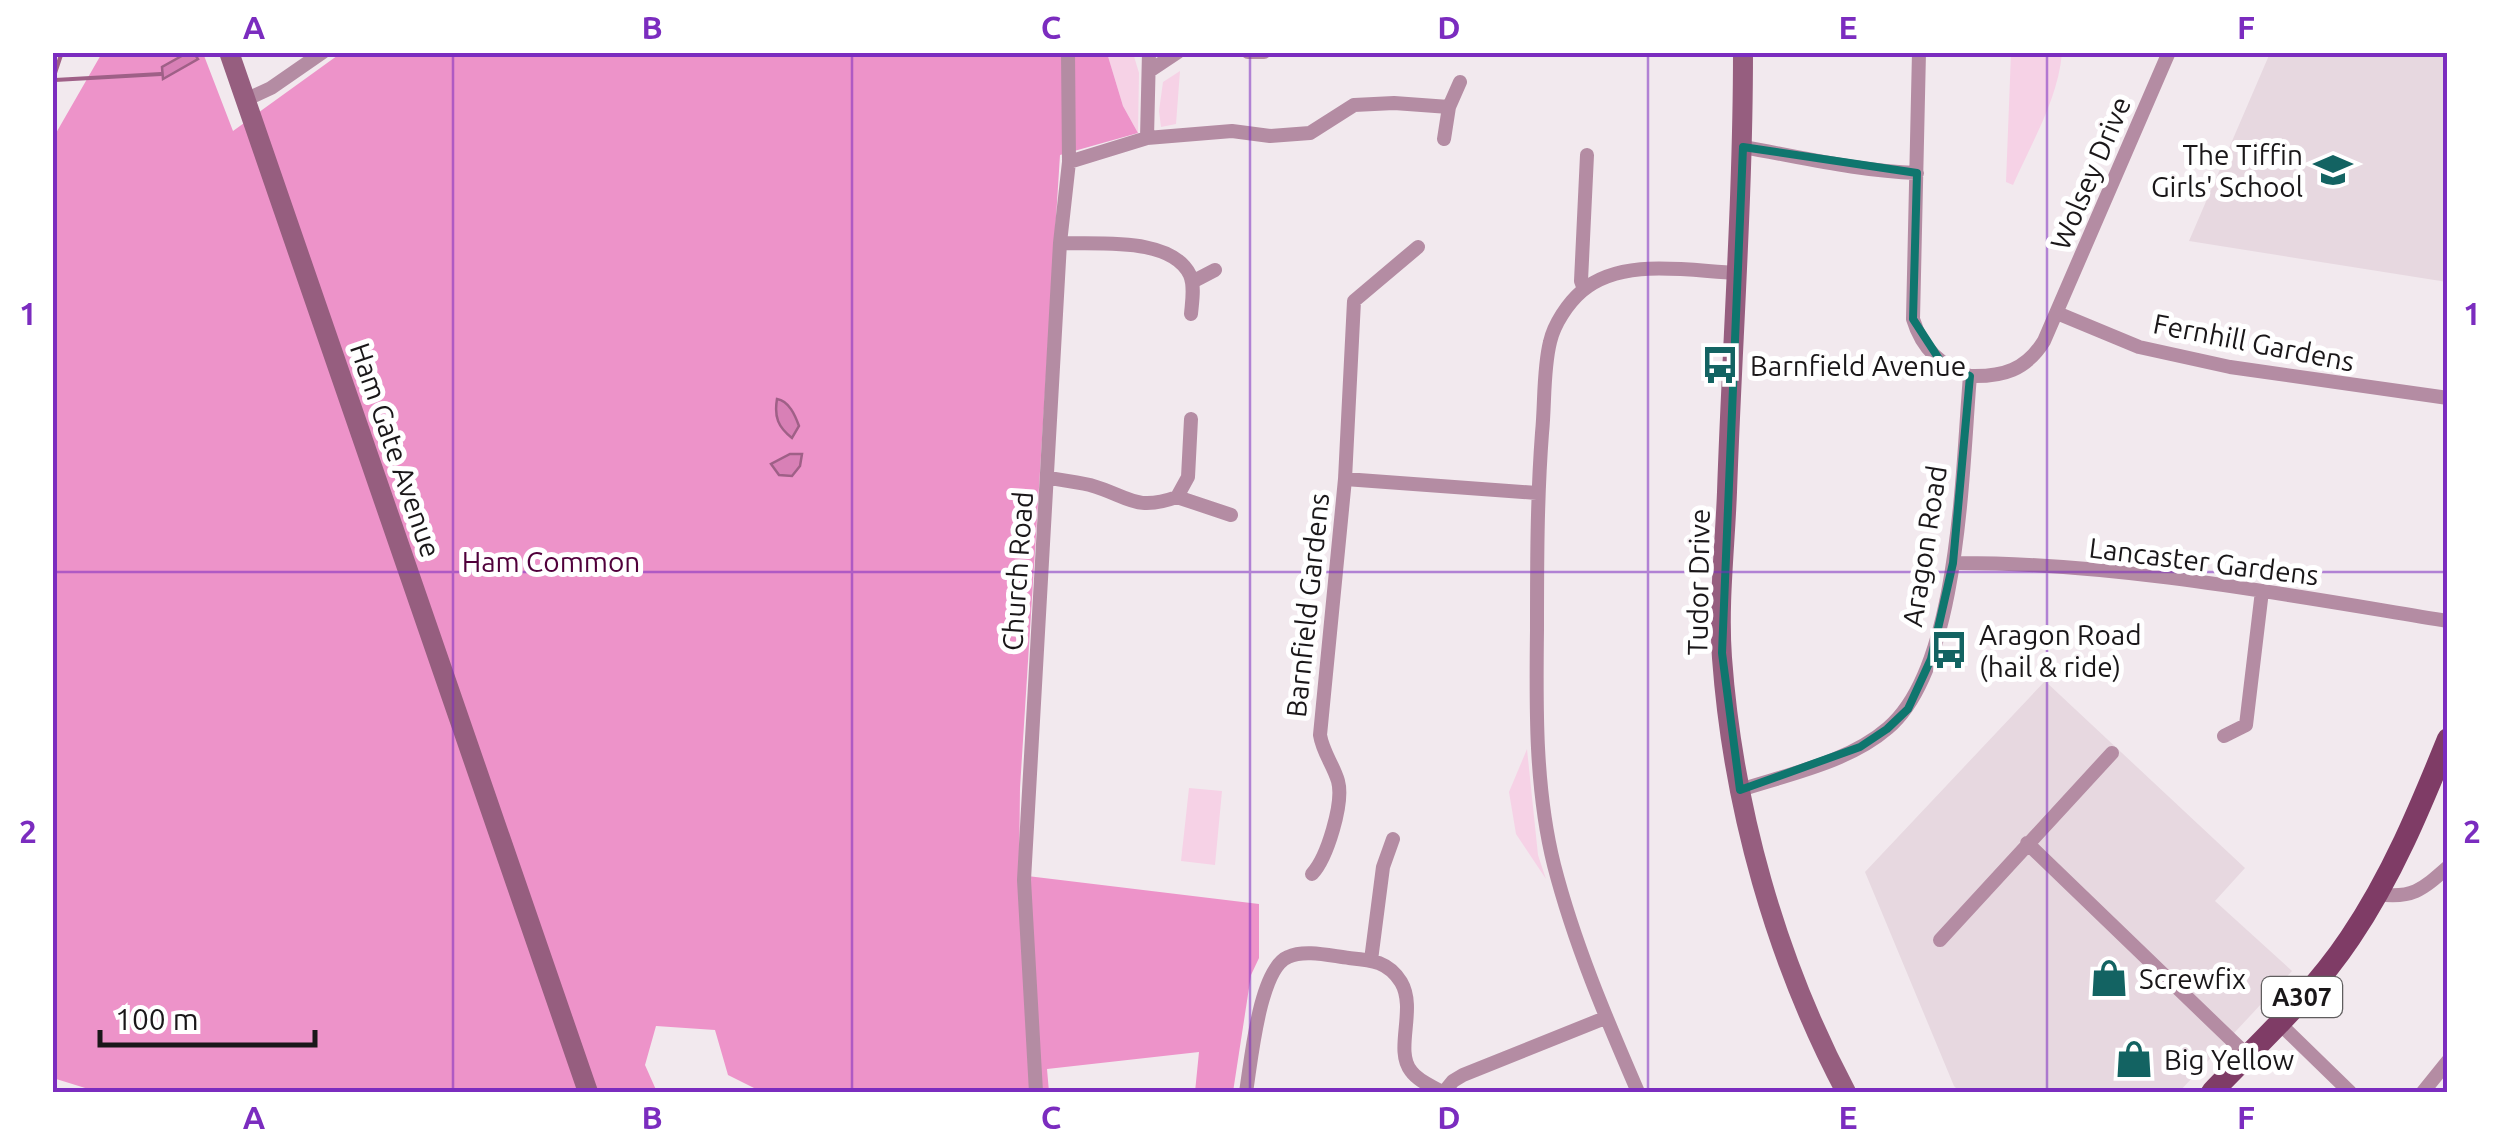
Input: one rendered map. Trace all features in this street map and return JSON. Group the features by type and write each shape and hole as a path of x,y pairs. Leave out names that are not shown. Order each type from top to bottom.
{"main road":[{"name":"Ham Gate Avenue","path":"228,52 588,1092"},
{"name":"Tudor Drive","path":"1743,52 1743,147 1722,653 1728,727 1773,915 1816,1029 1846,1092"},
{"name":"A307","path":"2212,1092 2349,940 2407,839 2448,739"}],"street":[{"path":"245,100 271,88 323,52"},
{"name":"Church Road","path":"1036,1092 1024,880 1060,244 1069,162 1068,52"},
{"path":"1147,138 1149,52"},
{"path":"1151,70 1178,52"},
{"path":"1248,52 1264,52"},
{"path":"1919,52 1913,319 1918,335 1941,362 1970,376 2002,374 2026,364 2036,354 2057,313"},
{"name":"Wolsey Drive","path":"2057,313 2168,52"},
{"path":"1444,139 1449,107 1460,82"},
{"path":"1069,162 1147,138 1232,132 1270,136 1310,133 1354,105 1449,107"},
{"path":"1743,147 1838,162 1868,172 1917,173"},
{"path":"1584,289 1581,280 1588,155"},
{"path":"1060,244 1153,247 1189,272 1191,314"},
{"name":"Barnfield Gardens","path":"1312,874 1335,822 1340,790 1320,736 1344,479 1354,301 1418,247"},
{"path":"1638,1092 1606,1018 1553,862 1541,781 1536,676 1537,493 1550,342 1568,306 1584,289 1610,276 1648,269 1736,273"},
{"path":"1192,282 1215,270"},
{"name":"Fernhill Gardens","path":"2057,313 2139,347 2230,368 2448,398"},
{"name":"Aragon Road","path":"1740,790 1860,748 1908,709 1932,659 1953,563 1970,376"},
{"path":"1178,497 1188,477 1191,419"},
{"path":"1049,478 1091,486 1138,504 1158,504 1178,497 1231,515"},
{"name":"Barnfield Gardens","path":"1344,479 1537,493"},
{"name":"Lancaster Gardens","path":"1953,563 2018,563 2262,591 2448,621"},
{"path":"2224,736 2246,725 2262,591"},
{"path":"1940,940 2112,752"},
{"path":"1371,960 1383,866 1394,839"},
{"path":"2027,843 2248,1055"},
{"path":"2380,888 2397,897 2409,894 2448,867"},
{"path":"1246,1092 1267,982 1281,961 1301,954 1371,960 1393,969 1404,986 1408,1006 1406,1064 1413,1075 1443,1092 1463,1074 1606,1018"},
{"path":"2278,1022 2350,1092"},
{"path":"2423,1092 2448,1061"}],"highlighted area":[{"path":"1743,147 1917,173 1913,319 1941,362 1970,376 1953,563 1931,659 1908,709 1860,747 1740,790 1722,653"}],"shaded area":[{"path":"194,53 198,59 163,79 162,67"},
{"path":"1107,53 1133,53 1139,73 1138,133 1123,106"},
{"path":"2011,53 2062,53 2050,104 2013,185 2006,182"},
{"name":"The Tiffin Girls' School","path":"2270,53 2447,53 2447,282 2189,241"},
{"path":"1180,71 1176,124 1161,127 1163,82"},
{"path":"777,399 788,406 799,426 792,438 778,421"},
{"path":"790,454 802,454 800,466 792,476 779,475 771,464"},
{"path":"2045,681 2245,868 2215,901 2292,971 2179,1092 1960,1092 1954,1086 1865,872"},
{"path":"1527,749 1538,855 1546,879 1516,834 1509,792"},
{"path":"1189,788 1222,791 1215,865 1181,861"}],"green space":[{"name":"Ham Common","path":"102,53 203,53 233,131 341,53 1107,53 1123,106 1138,133 1060,155 1020,788 1019,875 1259,904 1259,958 1251,975 1233,1092 1195,1092 1199,1052 1047,1069 1049,1092 762,1092 728,1075 715,1030 656,1026 645,1065 657,1092 98,1092 53,1078 52,140"}],"waterway":[{"path":"52,82 62,52"},
{"path":"55,80 161,74"}],"place":[{"name":"The Tiffin Girls' School","path":"2333,170"},
{"name":"Barnfield Avenue","path":"1720,365"},
{"name":"Aragon Road (hail & ride)","path":"1949,650"},
{"name":"Screwfix","path":"2109,978"},
{"name":"Big Yellow","path":"2134,1059"}]}
